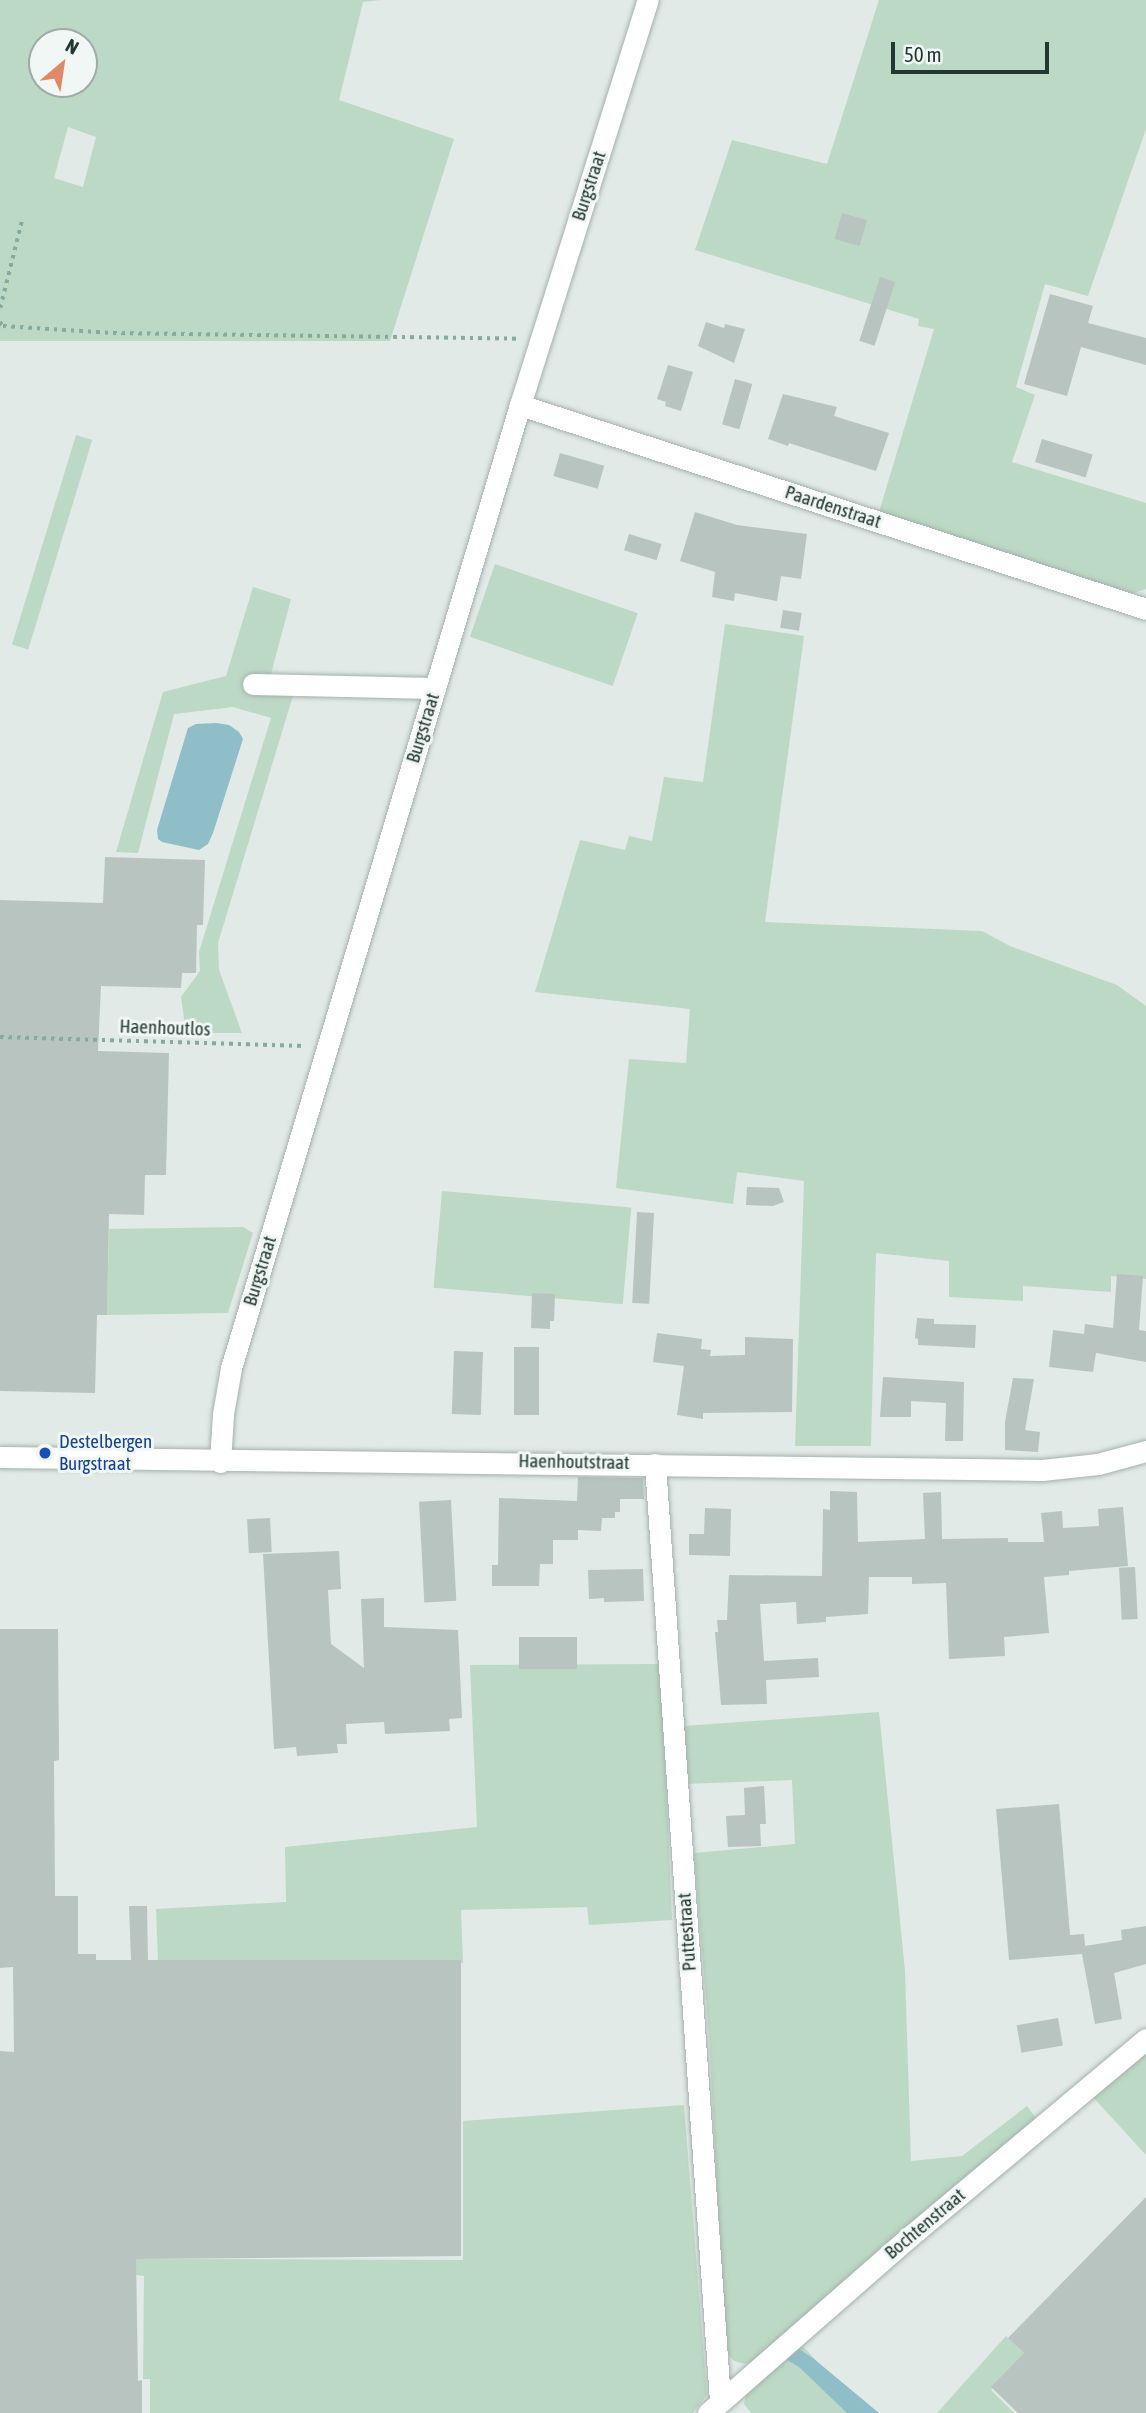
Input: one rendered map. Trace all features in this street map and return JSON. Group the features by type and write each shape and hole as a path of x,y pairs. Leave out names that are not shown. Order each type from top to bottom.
{"street":[{"name":"Burgstraat","path":"220,1461 230,1368 520,405 648,0"},
{"name":"Paardenstraat","path":"520,405 1146,609"},
{"path":"253,684 435,688"},
{"name":"Haenhoutstraat","path":"0,1457 220,1461 444,1460 1042,1470 1098,1464 1146,1451"},
{"name":"Puttestraat","path":"655,1464 714,2407"},
{"name":"Bochtenstraat","path":"714,2407 908,2238 1146,2039"}],"path":[{"path":"0,307 22,220"},
{"path":"0,322 3,327 113,333 541,339"},
{"name":"Haenhoutlos","path":"0,1037 328,1046"}],"green space":[{"path":"0,0 381,0 363,2 339,100 454,139 390,341 0,341","holes":["68,127 96,137 83,187 54,178"]},
{"path":"879,0 1146,0 1146,129 1088,296 1045,284 1016,387 1035,395 1012,462 1146,503 1146,589 1131,594 879,512 934,329 918,326 919,319 695,250 732,140 827,164"},
{"path":"76,435 92,440 28,649 12,644"},
{"path":"495,564 638,613 613,686 470,637"},
{"path":"253,587 291,599 268,685 295,689 218,943 219,970 242,1033 186,1033 181,997 200,971 199,952 271,718 233,707 174,714 138,853 116,852 163,692 226,676"},
{"path":"725,624 804,636 765,922 982,931 1010,946 1117,985 1146,1006 1146,1279 1111,1276 1111,1292 1023,1286 1023,1301 949,1297 949,1261 876,1253 871,1446 795,1446 804,1181 737,1172 733,1204 616,1188 629,1059 686,1063 690,1009 535,992 580,840 625,850 629,836 652,841 664,777 703,782"},
{"path":"442,1191 631,1208 623,1304 434,1288"},
{"path":"243,1227 253,1233 228,1313 107,1315 109,1229"},
{"path":"661,1664 672,1920 589,1925 587,1907 461,1910 463,1963 158,1962 156,1909 286,1902 285,1847 477,1827 470,1665"},
{"path":"879,1712 905,1971 911,2161 962,2156 1027,2106 1036,2118 755,2360 745,2364 734,2361 728,2354 725,2340 709,2035 694,1853 795,1844 792,1780 686,1784 684,1726"},
{"path":"1146,2050 1146,2155 1092,2096"},
{"path":"684,2105 707,2395 693,2413 150,2413 150,2379 143,2379 144,2276 136,2275 136,2259 463,2260 463,2121"},
{"path":"1006,2336 1026,2355 991,2390 1014,2413 937,2413"},
{"path":"798,2341 865,2413 751,2413 744,2404 747,2389"}],"water":[{"path":"196,724 229,725 239,732 243,739 213,833 208,844 199,850 162,842 158,839 157,830 188,728"},
{"path":"793,2345 879,2413 847,2413 799,2367 787,2360 784,2353"}],"building":[{"path":"842,213 867,220 860,246 835,239"},
{"path":"880,277 895,282 875,346 859,341"},
{"path":"1050,294 1093,306 1088,323 1146,338 1146,365 1081,347 1067,396 1024,384"},
{"path":"706,322 724,328 725,324 745,329 734,363 698,346"},
{"path":"668,365 693,372 681,411 665,406 666,402 657,399"},
{"path":"735,379 752,384 739,429 722,424"},
{"path":"783,394 837,407 834,416 889,433 876,471 789,443 788,446 768,439"},
{"path":"1042,439 1093,454 1086,477 1035,462"},
{"path":"560,453 604,466 598,489 553,476"},
{"path":"695,512 737,525 807,534 801,579 781,576 777,601 735,593 734,601 712,597 715,572 680,561"},
{"path":"629,534 662,544 657,560 624,550"},
{"path":"783,610 802,613 799,631 780,628"},
{"path":"105,857 205,860 203,925 197,925 196,973 182,973 181,988 101,986 98,1051 169,1053 166,1175 145,1175 144,1215 109,1214 107,1315 97,1315 95,1393 0,1391 0,900 103,903"},
{"path":"747,1187 779,1188 784,1202 773,1206 746,1205"},
{"path":"637,1212 654,1213 649,1304 632,1303"},
{"path":"1117,1274 1143,1276 1139,1330 1146,1331 1146,1362 1096,1353 1093,1372 1049,1367 1053,1330 1084,1334 1085,1324 1113,1328"},
{"path":"532,1293 555,1294 554,1321 550,1321 550,1329 531,1328"},
{"path":"917,1318 934,1319 934,1324 976,1325 975,1348 918,1345 918,1339 915,1338"},
{"path":"657,1333 702,1339 701,1349 711,1350 710,1356 745,1355 745,1337 793,1339 792,1412 703,1413 703,1419 677,1415 684,1366 653,1362"},
{"path":"514,1347 539,1347 539,1415 514,1415"},
{"path":"454,1351 483,1352 481,1415 452,1414"},
{"path":"883,1377 964,1382 963,1441 945,1441 946,1403 911,1401 911,1417 880,1417"},
{"path":"1013,1378 1034,1379 1025,1430 1040,1432 1038,1452 1005,1450 1005,1422"},
{"path":"578,1477 643,1478 644,1499 620,1499 620,1512 615,1512 615,1518 602,1518 601,1531 578,1530 578,1540 553,1540 553,1564 540,1564 539,1586 492,1586 492,1565 498,1565 499,1498 577,1501"},
{"path":"830,1491 857,1492 858,1542 925,1539 923,1493 941,1492 942,1539 1008,1538 1008,1542 1044,1542 1041,1513 1062,1511 1063,1528 1099,1526 1098,1509 1123,1507 1128,1566 1069,1571 1069,1575 1044,1577 1049,1633 1004,1637 1005,1656 949,1659 946,1583 912,1584 912,1577 869,1577 868,1614 826,1617 826,1622 797,1624 796,1602 760,1604 764,1661 818,1658 819,1677 766,1680 767,1704 721,1705 715,1632 718,1632 717,1620 727,1620 729,1575 822,1576 823,1509 830,1510"},
{"path":"451,1500 456,1601 424,1603 419,1502"},
{"path":"705,1508 731,1509 730,1556 689,1555 689,1534 704,1534"},
{"path":"270,1518 272,1552 249,1553 247,1519"},
{"path":"339,1551 341,1589 328,1590 331,1644 364,1668 361,1599 384,1598 384,1627 458,1630 462,1718 449,1719 450,1731 385,1734 384,1722 346,1724 347,1744 337,1744 338,1753 297,1756 296,1747 274,1749 263,1554"},
{"path":"1135,1567 1138,1619 1122,1620 1119,1568"},
{"path":"643,1569 644,1601 604,1602 604,1598 589,1599 588,1570"},
{"path":"0,1629 58,1629 59,1760 54,1761 55,1896 78,1896 78,1954 96,1954 96,1960 131,1960 129,1906 147,1906 148,1960 461,1960 461,2256 136,2259 138,2381 142,2380 142,2413 0,2413 0,2051 14,2052 13,1967 0,1968"},
{"path":"519,1637 577,1637 577,1669 519,1669"},
{"path":"764,1786 766,1824 760,1824 761,1846 728,1847 726,1816 745,1815 744,1788"},
{"path":"1059,1804 1070,1935 1084,1934 1085,1946 1122,1940 1121,1930 1146,1926 1146,1964 1114,1973 1122,2019 1095,2024 1082,1954 1009,1960 996,1809"},
{"path":"1058,2018 1063,2046 1022,2053 1017,2025"},
{"path":"1146,2197 1146,2413 1018,2413 991,2387 1024,2353 1008,2338"}],"place":[{"name":"Destelbergen Burgstraat","path":"45,1453"}]}
